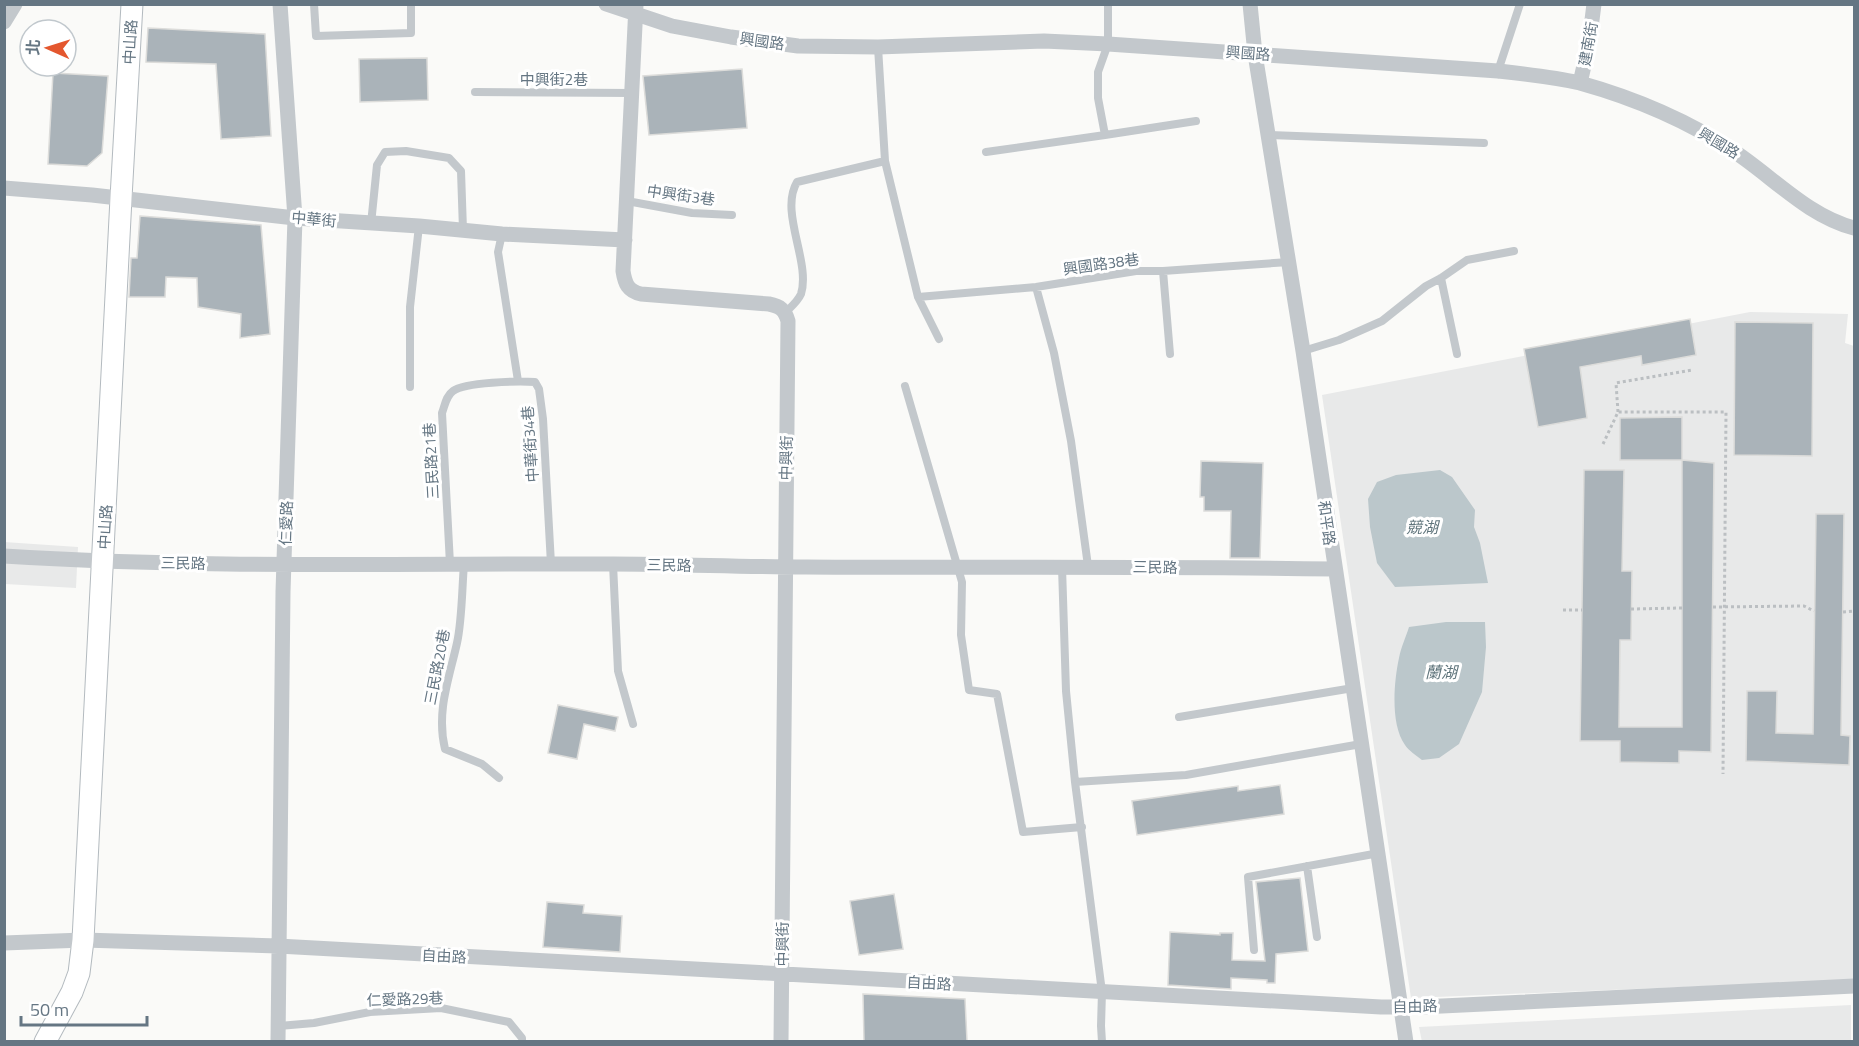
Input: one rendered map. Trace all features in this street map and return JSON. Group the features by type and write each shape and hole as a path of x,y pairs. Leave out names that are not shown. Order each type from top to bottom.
{"main road":[{"name":"中山路","path":"45,1041 80,973 83,940 132,4"}],"street":[{"path":"4,22 15,4"},
{"name":"仁愛路","path":"279,1034 278,946 284,564 295,218 280,4"},
{"name":"興國路","path":"606,4 636,9 672,26 798,46 878,47 1022,41 1108,44 1498,71 1580,83 1654,109 1693,127 1735,152 1822,215 1854,228"},
{"name":"和平路","path":"1250,4 1255,54 1303,351 1406,1041"},
{"name":"建南街","path":"1580,83 1589,44 1594,4"},
{"path":"636,9 625,240 625,281 628,288 633,292 674,297 769,304 779,306 786,312"},
{"name":"中華街","path":"4,188 121,198 295,218 502,234 625,240"},
{"name":"中興街","path":"781,1041 788,321 786,312"},
{"name":"三民路","path":"4,556 103,562 284,564 1334,568"},
{"name":"自由路","path":"4,943 83,940 278,946 1401,1007 1854,986"}],"lane":[{"path":"314,4 316,36 411,33 411,4"},
{"path":"1105,135 1098,98 1098,72 1108,44 1108,4"},
{"path":"1498,71 1520,4"},
{"path":"878,47 885,161 918,297 939,339"},
{"name":"中興街2巷","path":"475,92 632,93"},
{"path":"986,152 1196,121"},
{"path":"1269,135 1484,142"},
{"path":"371,224 377,165 385,152 406,151 449,158 460,171 462,230"},
{"path":"786,312 800,297 803,282 792,212 792,190 797,182 885,161"},
{"name":"中興街3巷","path":"627,201 692,213 732,215"},
{"path":"410,387 410,307 419,226"},
{"path":"502,234 498,252 518,381"},
{"path":"1303,351 1339,340 1382,321 1426,286 1467,260 1514,251"},
{"name":"興國路38巷","path":"918,297 1036,287 1136,271 1289,262"},
{"path":"1164,270 1170,354"},
{"path":"1441,278 1457,354"},
{"path":"1036,287 1054,353 1071,441 1088,566"},
{"name":"三民路21巷","path":"457,564 442,412 447,397 454,390 518,381"},
{"name":"中華街34巷","path":"518,381 535,382 539,389 545,450 550,564"},
{"path":"905,387 962,582 961,635 969,690 997,694 1023,832 1082,827"},
{"name":"三民路20巷","path":"457,564 458,641 448,676 442,719 442,738 445,749 482,764 499,778"},
{"path":"614,564 618,671 633,724"},
{"path":"1062,567 1066,691 1075,782 1102,992 1102,1041"},
{"path":"1179,717 1353,688"},
{"path":"1075,782 1186,775 1361,744"},
{"path":"1254,950 1248,878 1379,853"},
{"path":"1307,866 1317,937"},
{"name":"仁愛路29巷","path":"279,1034 314,1023 370,1012 441,1008 508,1022 522,1041"}],"path":[{"path":"1604,444 1618,412 1616,383 1692,370"},
{"path":"1618,412 1726,412 1723,774"},
{"path":"1713,607 1804,606 1815,611"},
{"path":"1631,609 1682,608"},
{"path":"1563,610 1582,610"},
{"path":"1843,612 1854,611"}],"shaded area":[{"path":"1750,312 1848,314 1845,343 1854,346 1854,980 1411,998 1322,395"},
{"path":"4,542 78,547 76,588 5,584"},
{"path":"1851,1005 1851,1041 1422,1042 1419,1027"}],"water":[{"name":"競湖","path":"1440,470 1452,477 1475,510 1474,527 1480,543 1488,583 1395,587 1377,563 1370,527 1368,499 1377,482 1396,475"},
{"name":"蘭湖","path":"1446,622 1485,622 1486,647 1482,692 1459,744 1439,758 1422,760 1405,745 1397,726 1394,702 1397,667 1409,627"}],"building":[{"path":"148,28 265,34 271,136 221,139 216,64 146,62"},
{"path":"427,58 428,100 360,102 359,59"},
{"path":"742,69 747,128 649,135 643,76"},
{"path":"78,74 108,76 102,153 87,166 48,164 53,78 78,78"},
{"path":"140,216 261,225 270,334 240,338 241,314 198,307 197,278 166,277 165,297 129,297 131,258 137,258"},
{"path":"1690,319 1696,355 1642,365 1641,356 1580,367 1587,418 1538,427 1524,349"},
{"path":"1735,322 1813,323 1812,456 1734,455"},
{"path":"1682,417 1682,460 1620,460 1620,418"},
{"path":"1682,460 1714,463 1711,752 1679,751 1679,763 1620,762 1620,741 1580,741 1584,470 1624,470 1622,571 1632,571 1631,640 1620,640 1619,727 1682,727"},
{"path":"1201,461 1263,463 1260,558 1230,558 1231,511 1204,511 1204,497 1200,497"},
{"path":"1816,514 1844,514 1841,735 1850,736 1849,765 1746,761 1747,691 1777,691 1776,733 1813,734"},
{"path":"558,705 618,717 615,731 584,724 577,759 548,753"},
{"path":"1280,785 1284,814 1137,835 1132,801 1238,786 1238,791"},
{"path":"1300,878 1308,951 1276,954 1275,983 1267,983 1267,980 1231,978 1231,989 1168,985 1170,932 1220,935 1220,933 1233,933 1232,960 1265,961 1256,882"},
{"path":"894,894 903,949 859,955 850,901"},
{"path":"547,902 584,905 583,913 622,916 620,952 543,947"},
{"path":"863,994 965,999 967,1041 864,1041"}]}
